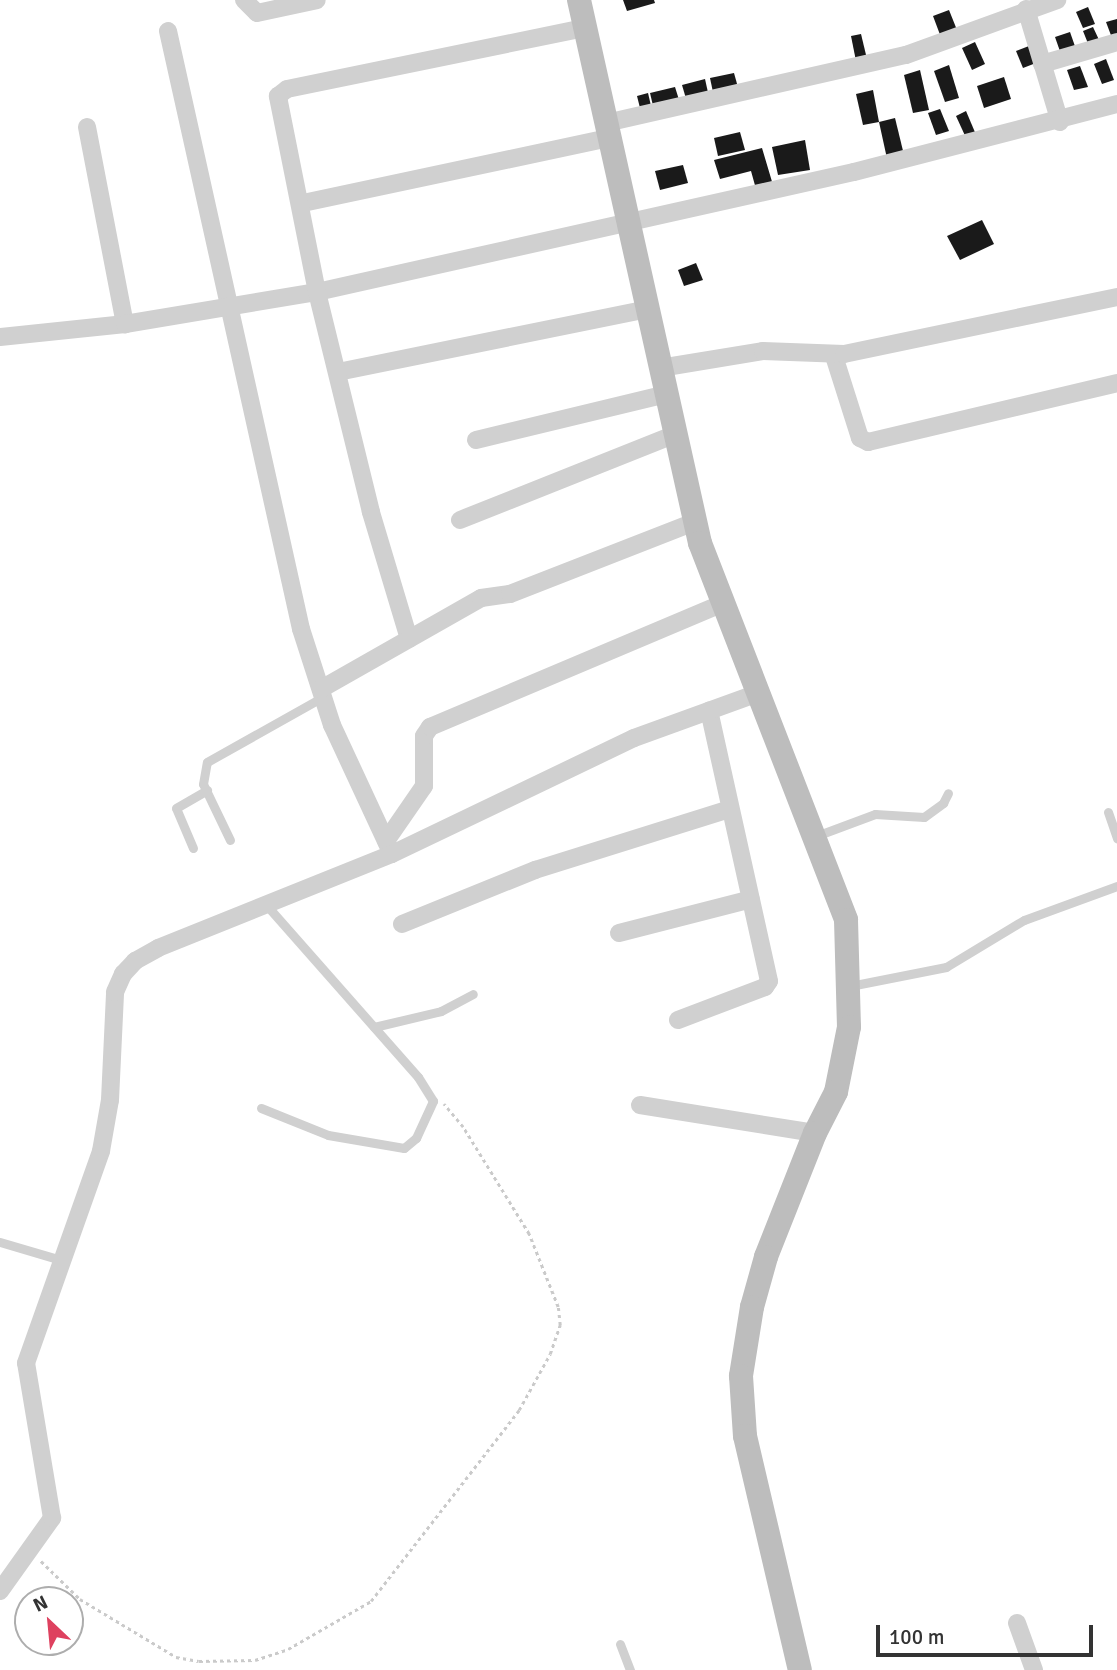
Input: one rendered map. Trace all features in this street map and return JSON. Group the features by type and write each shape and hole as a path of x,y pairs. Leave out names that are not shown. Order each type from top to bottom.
{"main road":[{"path":"579,0 695,522 723,603 846,920 849,1027 836,1092 815,1133 766,1257 752,1307 741,1376 745,1436 800,1670"}],"street":[{"path":"244,0 257,13 317,0"},
{"path":"303,203 906,55 1026,9 1057,0"},
{"path":"1026,9 1060,122"},
{"path":"409,639 371,512 317,292 303,203 278,102 281,92 585,29"},
{"path":"168,32 232,307 300,629 322,693 389,847"},
{"path":"1042,64 1117,42"},
{"path":"0,337 125,324 317,292 1060,122 1117,104"},
{"path":"87,127 125,324"},
{"path":"660,368 763,351 834,356 1117,297"},
{"path":"338,372 647,309"},
{"path":"834,356 860,438 868,442 1117,383"},
{"path":"476,440 666,394"},
{"path":"460,520 676,434"},
{"path":"322,693 481,598 510,594 695,522"},
{"path":"389,847 424,786 424,736 430,727 723,603"},
{"path":"0,1591 48,1528 52,1510 26,1363 101,1151 110,1100 115,992 123,974 158,948 268,907 389,847 634,738 758,693"},
{"path":"678,1020 768,984 709,711"},
{"path":"402,924 535,870 730,809"},
{"path":"619,933 751,899"},
{"path":"640,1105 815,1133"},
{"path":"1017,1623 1034,1670"}],"lane":[{"path":"230,840 206,790 203,771 207,762 322,693"},
{"path":"193,848 176,808 206,790"},
{"path":"815,837 875,814 924,817 943,803 948,793"},
{"path":"1108,812 1117,838"},
{"path":"849,986 946,967 1024,920 1117,886"},
{"path":"261,1108 328,1135 404,1148 416,1138 432,1097 268,907"},
{"path":"374,1027 441,1011 473,993"},
{"path":"0,1242 61,1260"},
{"path":"620,1644 630,1670"}],"path":[{"path":"32,1551 60,1585 80,1600 176,1657 200,1661 255,1660 289,1649 371,1601 519,1410 550,1354 560,1325 558,1307 530,1234 463,1126 432,1097"}],"building":[{"path":"623,0 654,0 655,3 627,11"},
{"path":"1088,7 1095,24 1083,28 1076,12"},
{"path":"949,10 959,35 942,40 933,16"},
{"path":"1117,19 1117,37 1112,38 1106,22"},
{"path":"1093,27 1100,42 1089,46 1083,31"},
{"path":"1070,32 1077,52 1062,57 1055,37"},
{"path":"861,34 867,59 856,61 851,36"},
{"path":"975,42 985,64 972,70 962,48"},
{"path":"1029,46 1036,63 1023,68 1016,51"},
{"path":"1106,59 1114,80 1102,84 1094,64"},
{"path":"949,65 959,98 945,102 934,71"},
{"path":"1080,66 1088,87 1074,90 1067,70"},
{"path":"920,70 929,110 913,113 904,75"},
{"path":"734,73 739,91 714,97 710,78"},
{"path":"1004,77 1011,99 984,108 977,86"},
{"path":"705,79 709,97 687,102 682,85"},
{"path":"675,87 680,103 654,110 650,93"},
{"path":"873,90 879,122 863,125 856,94"},
{"path":"648,93 652,110 641,112 637,96"},
{"path":"940,109 949,131 936,135 928,113"},
{"path":"966,111 977,137 967,140 956,116"},
{"path":"895,118 905,159 888,163 879,122"},
{"path":"740,132 745,150 718,156 714,138"},
{"path":"805,140 810,170 778,175 772,147"},
{"path":"762,148 773,185 756,189 751,171 720,179 714,160"},
{"path":"683,165 688,183 660,190 655,171"},
{"path":"982,220 994,244 960,260 947,236"},
{"path":"696,263 703,280 684,286 678,270"}]}
